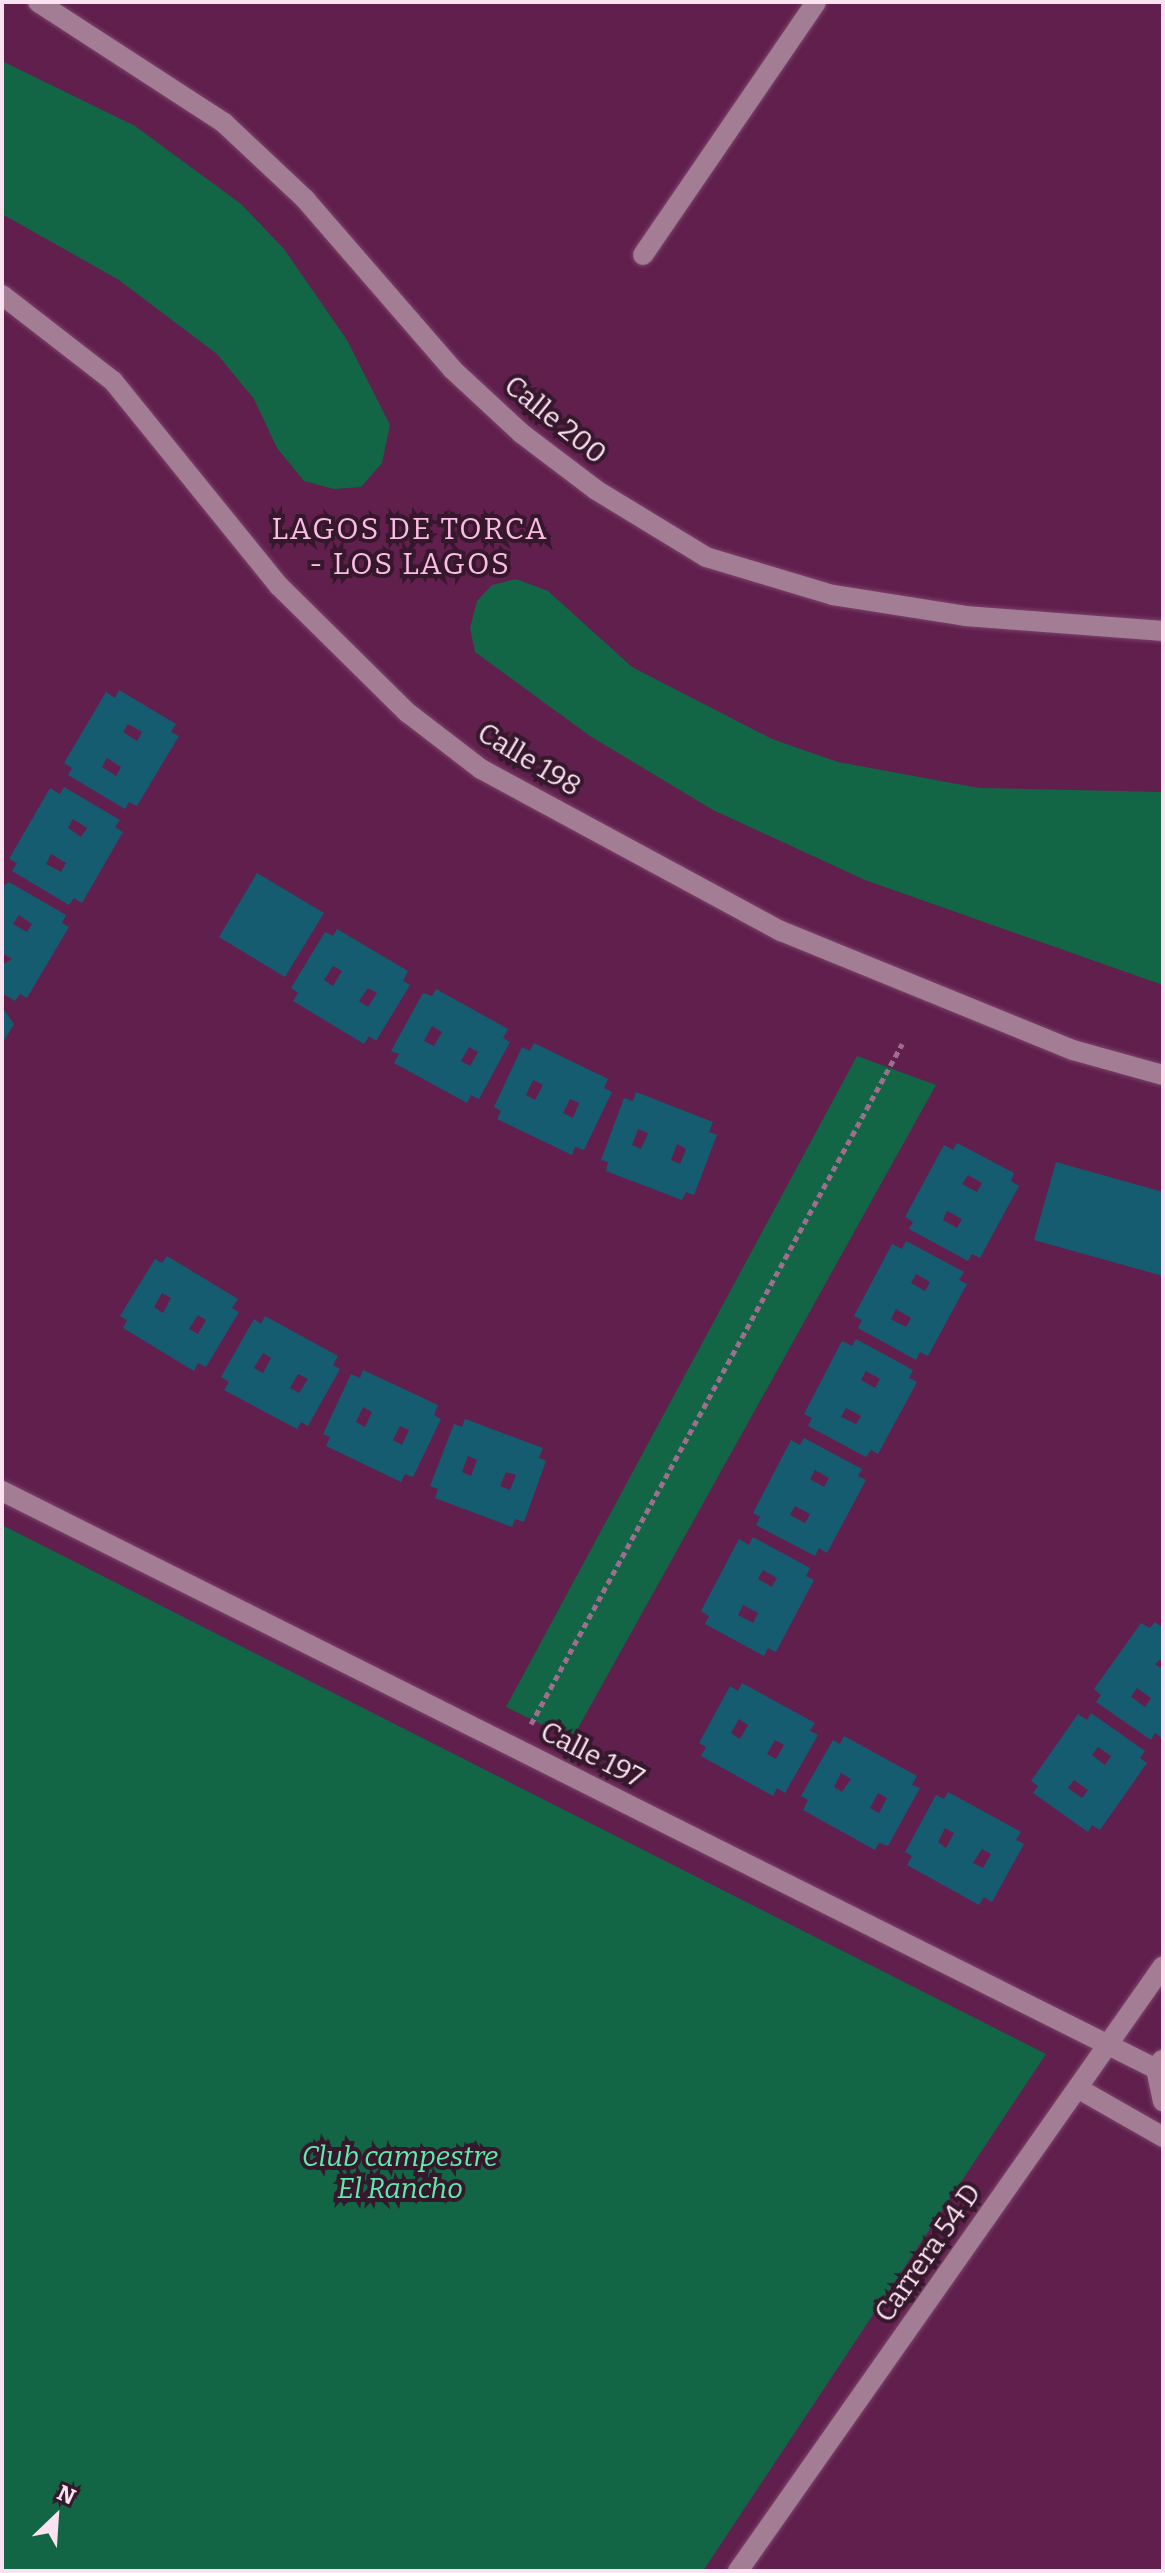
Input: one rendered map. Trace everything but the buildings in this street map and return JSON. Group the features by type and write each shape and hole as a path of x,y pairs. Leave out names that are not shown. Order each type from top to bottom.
{"street":[{"name":"Calle 200","path":"38,2 224,123 305,199 452,369 521,433 596,490 706,557 833,595 965,616 1163,631"},
{"path":"643,255 816,2"},
{"name":"Calle 198","path":"2,295 113,381 279,586 408,713 481,769 781,931 1073,1050 1163,1075"},
{"name":"Calle 197","path":"2,1491 1109,2045 1159,2064"},
{"name":"Carrera 54 D","path":"738,2571 1163,1966"},
{"path":"1159,2064 1163,2101"},
{"path":"1079,2089 1163,2137"}],"path":[{"path":"527,1732 902,1044"}],"green space":[{"path":"2,61 135,126 241,204 284,249 347,340 390,425 382,463 361,487 334,489 304,481 277,448 254,399 217,354 119,280 2,214"},
{"path":"516,579 548,591 632,667 772,739 838,762 979,788 1163,792 1163,985 865,880 713,810 590,736 475,652 470,628 477,601 492,585"},
{"path":"857,1056 936,1085 572,1739 506,1707"},
{"name":"Club campestre El Rancho","path":"2,1525 1046,2054 703,2571 2,2571"}],"district":[{"name":"LAGOS DE TORCA - LOS LAGOS","path":"410,546"}]}
